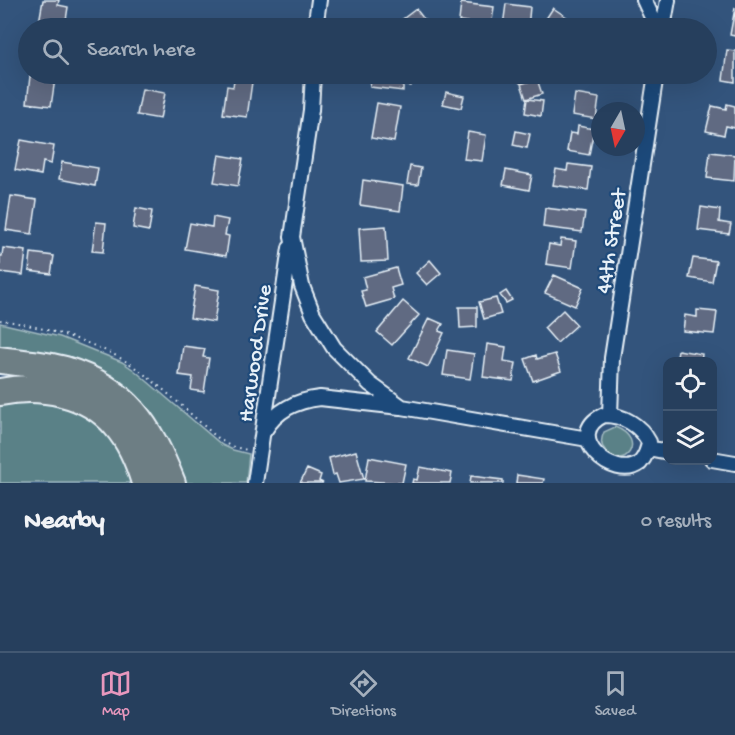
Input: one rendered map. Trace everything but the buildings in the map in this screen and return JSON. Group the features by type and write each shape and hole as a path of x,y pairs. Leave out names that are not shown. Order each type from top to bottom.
{"highway":[{"path":"0,360 63,369 98,383 123,400 143,422 151,435 172,483"},
{"path":"0,392 19,388 45,389 70,396 93,407 115,423 124,436 132,449 145,483"}],"street":[{"path":"644,0 652,18"},
{"path":"665,18 668,0"},
{"name":"Harwood Drive","path":"261,435 311,110 312,84"},
{"name":"44th Street","path":"610,415 612,358 654,84"},
{"name":"Harwood Drive","path":"292,237 302,286 322,331 350,366 402,407"},
{"name":"Harwood Drive","path":"261,435 277,414 285,408 307,399 320,398 402,407 588,439"},
{"path":"610,415 618,415 628,420 645,435 649,442 639,464 623,478 592,454 588,439 588,428 593,420 610,415"},
{"path":"255,483 261,435"},
{"path":"648,448 663,451"},
{"path":"717,460 735,463"}],"path":[{"path":"0,320 55,332 118,357 157,385 219,439 234,448 250,450"}],"green space":[{"path":"0,323 60,337 122,362 222,445 249,454 246,483 181,483 105,374 84,362 57,355 0,348"},
{"path":"40,397 88,415 121,448 136,483 0,483 0,401"},
{"path":"615,427 625,433 632,446 630,452 619,458 612,456 602,444 604,432"}]}
